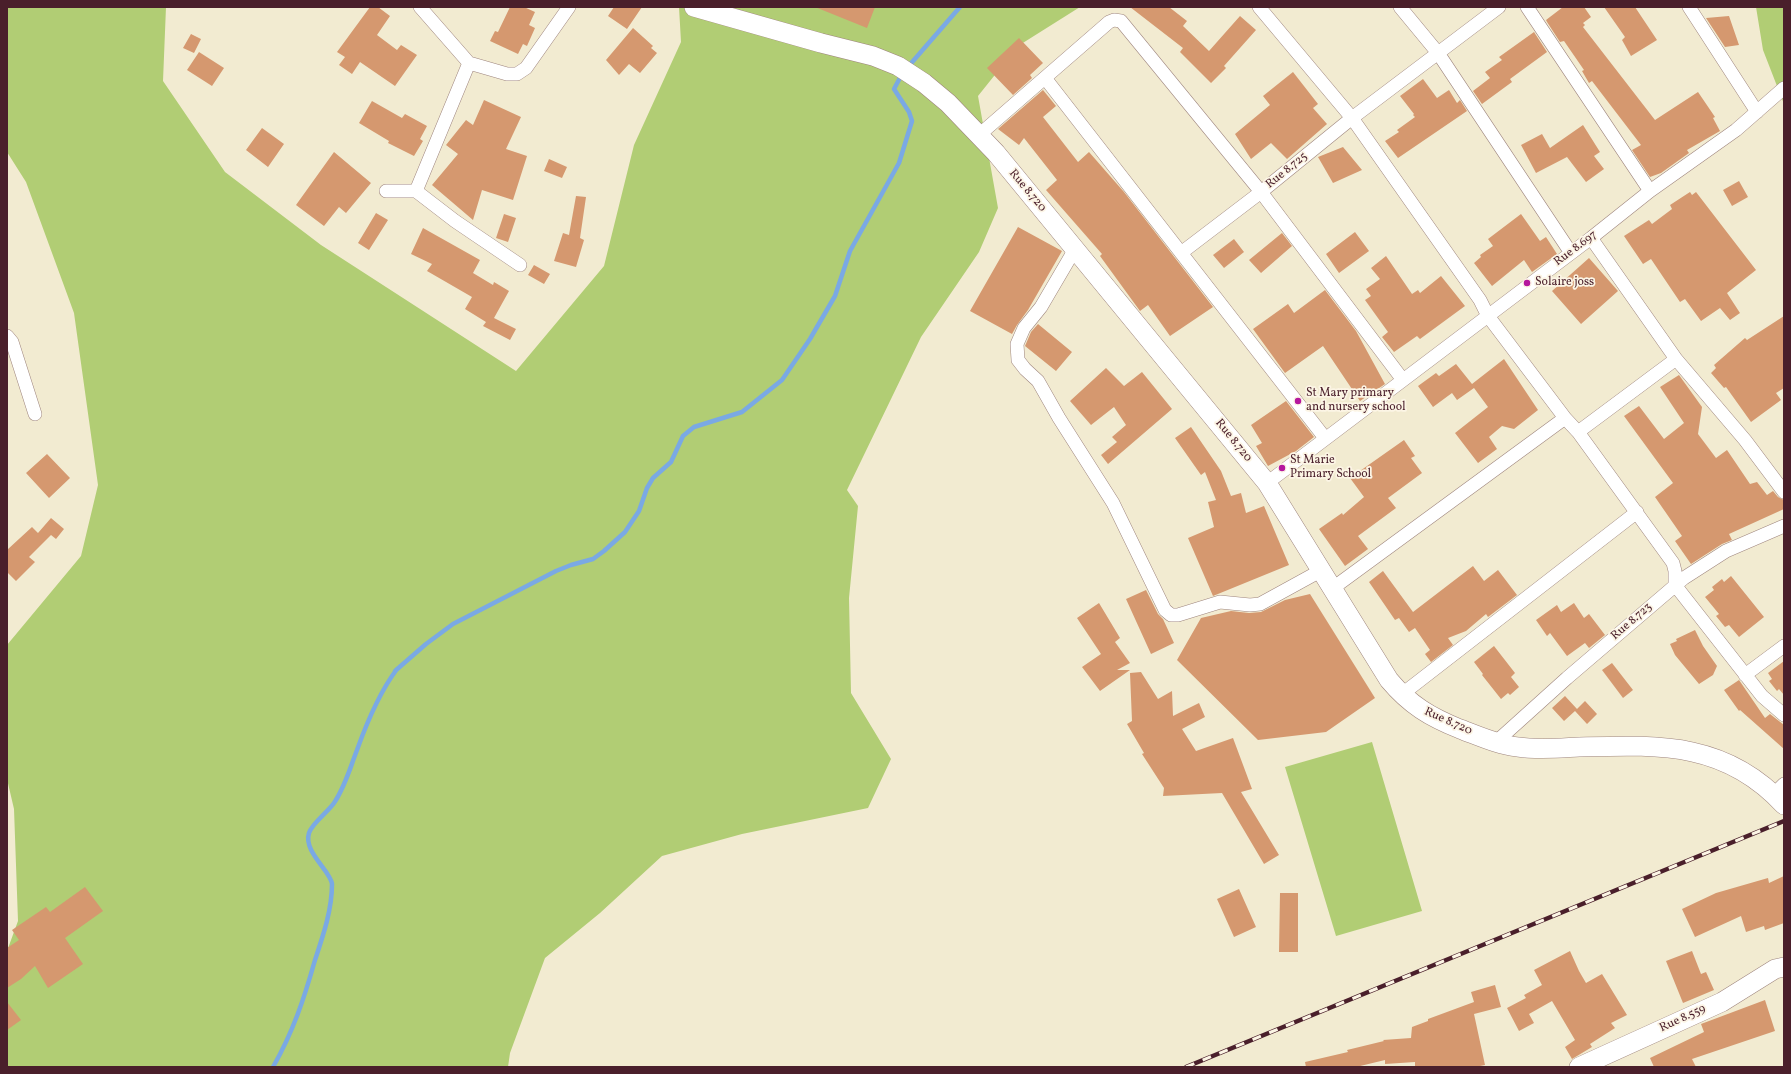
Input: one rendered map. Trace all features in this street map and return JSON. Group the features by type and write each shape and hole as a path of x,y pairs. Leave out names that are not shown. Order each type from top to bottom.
{"main road":[{"name":"Rue 8.720","path":"694,7 873,56 905,70 948,103 979,135 1075,248 1267,482 1389,680 1401,695 1424,712 1440,721 1496,742 1518,748 1642,746 1688,750 1713,756 1737,767 1781,794"},
{"name":"Rue 8.559","path":"1579,1067 1722,1002 1781,964"}],"street":[{"path":"420,7 469,62 507,74 517,74 526,68 569,7"},
{"path":"1259,7 1352,118 1480,300 1488,316 1565,418 1578,432 1673,562 1675,571 1675,585 1762,696 1784,714"},
{"path":"1400,7 1438,53 1571,254"},
{"name":"Rue 8.725","path":"1403,380 1261,192 1352,118 1499,7"},
{"path":"1527,7 1650,191"},
{"path":"1689,7 1757,112"},
{"path":"979,135 1109,22 1114,20 1121,21 1261,192 1181,253"},
{"path":"416,191 469,62"},
{"path":"1045,78 1325,438"},
{"name":"Rue 8.697","path":"1267,482 1571,254 1650,191 1736,130 1784,88"},
{"path":"386,191 416,191 455,221 520,265"},
{"path":"1591,238 1676,359 1745,440 1784,492"},
{"path":"1075,248 1041,307 1024,328 1017,344 1018,360 1025,369 1038,380 1059,418 1113,503 1165,610 1171,615 1178,615 1220,602 1250,605 1260,604 1322,570"},
{"path":"7,336 12,342 35,414"},
{"path":"1578,432 1676,359"},
{"path":"1333,588 1565,418"},
{"path":"1401,695 1637,512"},
{"name":"Rue 8.723","path":"1496,742 1567,678 1684,578 1726,551 1784,526"},
{"path":"1745,675 1784,646"}],"green space":[{"path":"7,7 166,7 163,81 225,172 321,245 516,371 604,266 634,145 681,42 679,7 1080,7 1018,46 978,96 998,208 979,252 921,337 847,490 858,506 849,598 851,693 891,759 868,808 742,834 662,856 600,913 545,958 510,1053 508,1067 7,1067 7,951 18,921 14,809 7,779 7,645 81,556 98,485 74,313 26,182 7,152"},
{"path":"1756,7 1784,7 1784,104 1763,50"},
{"path":"1372,742 1422,911 1336,936 1285,767"}],"building":[{"path":"370,7 378,7 390,16 377,35 397,50 401,45 417,55 395,86 360,62 352,74 339,65 345,57 337,52"},
{"path":"510,7 524,7 535,12 529,25 535,28 527,46 523,44 518,54 490,41 495,31 498,32"},
{"path":"614,7 642,7 627,29 608,16"},
{"path":"815,7 875,7 867,28"},
{"path":"1130,7 1169,7 1187,21 1183,26 1209,51 1240,16 1256,30 1224,66 1226,68 1211,83 1180,52 1183,48"},
{"path":"1563,7 1584,7 1591,17 1583,23 1585,25 1583,27 1655,120 1698,92 1715,117 1713,118 1720,131 1687,150 1689,153 1661,173 1650,177 1632,150 1641,145 1592,81 1589,83 1582,71 1584,70 1564,41 1560,42 1547,22 1546,20"},
{"path":"1604,7 1635,7 1657,40 1631,56 1622,40 1625,37"},
{"path":"1729,16 1739,45 1725,47 1706,18"},
{"path":"633,28 653,46 651,48 657,53 640,73 629,64 619,75 606,60"},
{"path":"1534,32 1547,52 1510,79 1512,82 1482,104 1473,91 1490,78 1485,72 1502,60 1499,57"},
{"path":"191,34 201,39 194,53 183,48"},
{"path":"1019,38 1043,63 1030,75 1032,78 1013,95 987,68"},
{"path":"199,52 224,68 212,86 187,70"},
{"path":"1293,72 1318,104 1313,108 1327,124 1287,159 1271,143 1251,159 1235,134 1270,105 1263,96"},
{"path":"1423,79 1437,98 1449,90 1457,103 1460,100 1467,111 1398,158 1385,141 1399,132 1397,130 1415,117 1400,96"},
{"path":"1043,90 1056,106 1043,117 1078,162 1089,152 1124,192 1213,307 1170,336 1148,305 1140,311 1100,256 1102,254 1046,190 1057,180 1024,138 1019,145 998,129"},
{"path":"484,100 521,117 506,149 527,156 513,200 482,190 473,220 432,185 458,154 446,145 466,120 473,125"},
{"path":"372,101 402,118 405,114 427,126 420,139 423,141 414,156 388,143 389,141 359,123"},
{"path":"1583,125 1600,152 1594,156 1604,169 1586,182 1567,157 1536,173 1521,145 1542,134 1550,148"},
{"path":"262,128 284,144 268,167 246,150"},
{"path":"1343,147 1362,170 1333,183 1318,157"},
{"path":"334,152 371,183 346,213 339,207 324,226 296,205"},
{"path":"549,159 567,167 562,178 544,171"},
{"path":"1739,181 1748,197 1732,206 1723,190"},
{"path":"1690,192 1692,195 1696,192 1756,270 1727,293 1740,313 1730,320 1720,308 1701,321 1685,299 1680,302 1651,259 1643,264 1624,236 1649,220 1652,224 1672,209 1670,205"},
{"path":"576,196 586,197 580,238 584,240 576,267 554,261 563,233 569,235"},
{"path":"376,213 388,220 369,250 358,243"},
{"path":"504,214 516,218 508,242 496,238"},
{"path":"1521,214 1540,241 1546,237 1557,254 1532,272 1524,260 1492,286 1474,263 1481,257 1480,255 1493,246 1488,239"},
{"path":"1018,227 1062,251 1028,310 1012,334 970,311"},
{"path":"423,228 480,260 473,273 493,285 494,282 509,291 494,318 516,329 510,340 483,326 486,322 465,309 472,297 427,271 432,264 411,254"},
{"path":"1355,232 1369,251 1339,273 1326,254"},
{"path":"1282,233 1292,246 1261,273 1249,260"},
{"path":"1234,239 1244,252 1224,268 1213,255"},
{"path":"1386,256 1412,294 1418,290 1420,293 1441,276 1465,306 1420,339 1417,336 1394,352 1382,337 1388,332 1365,300 1371,296 1366,289 1380,279 1371,268"},
{"path":"1589,258 1618,291 1581,324 1552,291"},
{"path":"534,265 550,274 544,284 528,275"},
{"path":"1325,290 1356,331 1385,384 1360,401 1323,346 1285,373 1253,329 1288,304 1294,313"},
{"path":"1784,316 1784,388 1776,393 1781,400 1751,422 1726,387 1724,388 1711,373 1716,368 1714,365 1745,338 1747,340"},
{"path":"1038,324 1072,352 1056,371 1025,346 1031,332"},
{"path":"1504,359 1538,410 1514,429 1502,426 1489,437 1497,449 1478,463 1455,433 1488,407 1474,388 1457,400 1452,393 1433,407 1418,386 1436,373 1439,376 1456,364 1472,384"},
{"path":"1106,368 1124,386 1142,372 1172,409 1108,464 1101,455 1117,442 1112,437 1126,425 1114,407 1091,425 1070,401"},
{"path":"1679,375 1702,407 1698,434 1716,458 1727,450 1750,484 1757,482 1767,495 1773,491 1778,497 1784,500 1784,509 1729,534 1732,540 1722,544 1691,564 1675,541 1682,536 1655,497 1673,483 1624,416 1639,406 1664,439 1684,423 1660,387"},
{"path":"1286,401 1314,437 1296,451 1268,466 1256,446 1262,443 1251,425"},
{"path":"1191,427 1221,471 1231,496 1241,493 1246,513 1264,506 1289,565 1213,596 1188,538 1214,527 1208,502 1216,500 1205,472 1201,475 1175,438"},
{"path":"1404,440 1415,456 1411,458 1422,473 1388,498 1396,508 1358,536 1368,549 1345,566 1319,529 1342,513 1343,515 1364,497 1350,478"},
{"path":"47,454 70,478 49,498 26,473"},
{"path":"51,518 64,529 56,539 51,535 29,557 35,562 16,581 7,572 7,550 32,527 38,533"},
{"path":"1473,566 1484,581 1498,570 1517,595 1488,617 1486,614 1466,631 1448,638 1453,645 1431,662 1425,654 1430,650 1415,628 1409,632 1399,618 1395,620 1369,582 1383,571 1413,612"},
{"path":"1731,576 1764,617 1739,637 1729,625 1725,627 1716,616 1719,614 1705,597 1714,590 1712,587 1722,579 1724,582"},
{"path":"1146,590 1158,614 1163,619 1174,643 1151,654 1126,599"},
{"path":"1310,594 1375,698 1326,732 1258,740 1177,660 1201,618 1231,611 1249,613 1261,612 1285,600"},
{"path":"1099,603 1120,638 1115,642 1130,663 1117,670 1130,670 1100,691 1082,667 1101,654 1077,618"},
{"path":"1574,603 1584,618 1589,614 1605,635 1589,648 1585,643 1567,656 1550,633 1547,636 1536,620 1557,605 1561,612"},
{"path":"1695,630 1703,646 1717,666 1713,675 1699,684 1675,655 1670,644 1677,641 1676,639"},
{"path":"1494,646 1515,673 1511,677 1519,687 1510,695 1508,693 1501,699 1482,675 1483,674 1474,662"},
{"path":"1784,661 1784,695 1779,689 1777,691 1769,681 1772,679 1768,673"},
{"path":"1612,663 1633,690 1623,698 1602,670"},
{"path":"1141,672 1158,699 1172,691 1173,716 1199,703 1205,717 1182,729 1196,751 1233,738 1252,789 1241,792 1279,855 1264,864 1222,793 1163,796 1164,788 1142,754 1144,753 1127,724 1132,721 1130,673"},
{"path":"1739,680 1765,718 1770,714 1784,725 1784,749 1740,710 1739,711 1724,690"},
{"path":"1565,696 1577,709 1585,701 1597,714 1587,724 1575,711 1564,721 1552,708"},
{"path":"1784,876 1784,923 1765,930 1764,926 1746,932 1741,916 1695,937 1682,909 1716,893 1768,878 1769,883"},
{"path":"85,887 103,911 65,938 83,964 48,988 35,966 21,979 7,988 7,948 19,940 12,930 46,907 50,912"},
{"path":"1239,889 1256,927 1234,937 1217,899"},
{"path":"1280,893 1298,893 1298,952 1279,952"},
{"path":"1570,951 1586,983 1602,974 1627,1015 1611,1023 1615,1028 1590,1044 1592,1047 1572,1059 1565,1047 1575,1040 1552,1001 1529,1014 1534,1023 1519,1031 1507,1008 1526,998 1524,995 1542,985 1534,970"},
{"path":"1692,951 1701,974 1706,972 1714,990 1683,1003 1666,961"},
{"path":"1495,985 1501,1007 1474,1014 1485,1065 1475,1067 1415,1067 1415,1062 1385,1064 1385,1060 1356,1067 1306,1067 1305,1062 1348,1052 1347,1050 1384,1041 1383,1040 1411,1038 1412,1027 1428,1021 1428,1019 1474,1002 1471,992"},
{"path":"1765,1000 1775,1031 1692,1059 1696,1067 1654,1067 1650,1058 1704,1032 1701,1024"},
{"path":"7,1002 21,1020 7,1030"}],"waterway":[{"path":"907,68 960,7"},
{"path":"273,1067 292,1028 302,1002 324,932 332,894 332,884 330,879 310,847 308,840 309,833 313,825 334,803 341,790 369,718 379,698 391,678 397,669 395,671 426,644 453,624 556,571 593,559 604,551 625,532 639,511 647,488 653,478 671,462 683,436 694,427 742,412 782,380 810,339 835,296 850,251 899,163 912,121 909,112 894,89 902,74"}],"railway":[{"path":"1186,1067 1784,821"}],"place":[{"name":"Solaire joss","path":"1527,283"},
{"name":"St Mary primary and nursery school","path":"1298,401"},
{"name":"St Marie Primary School","path":"1282,468"}]}
